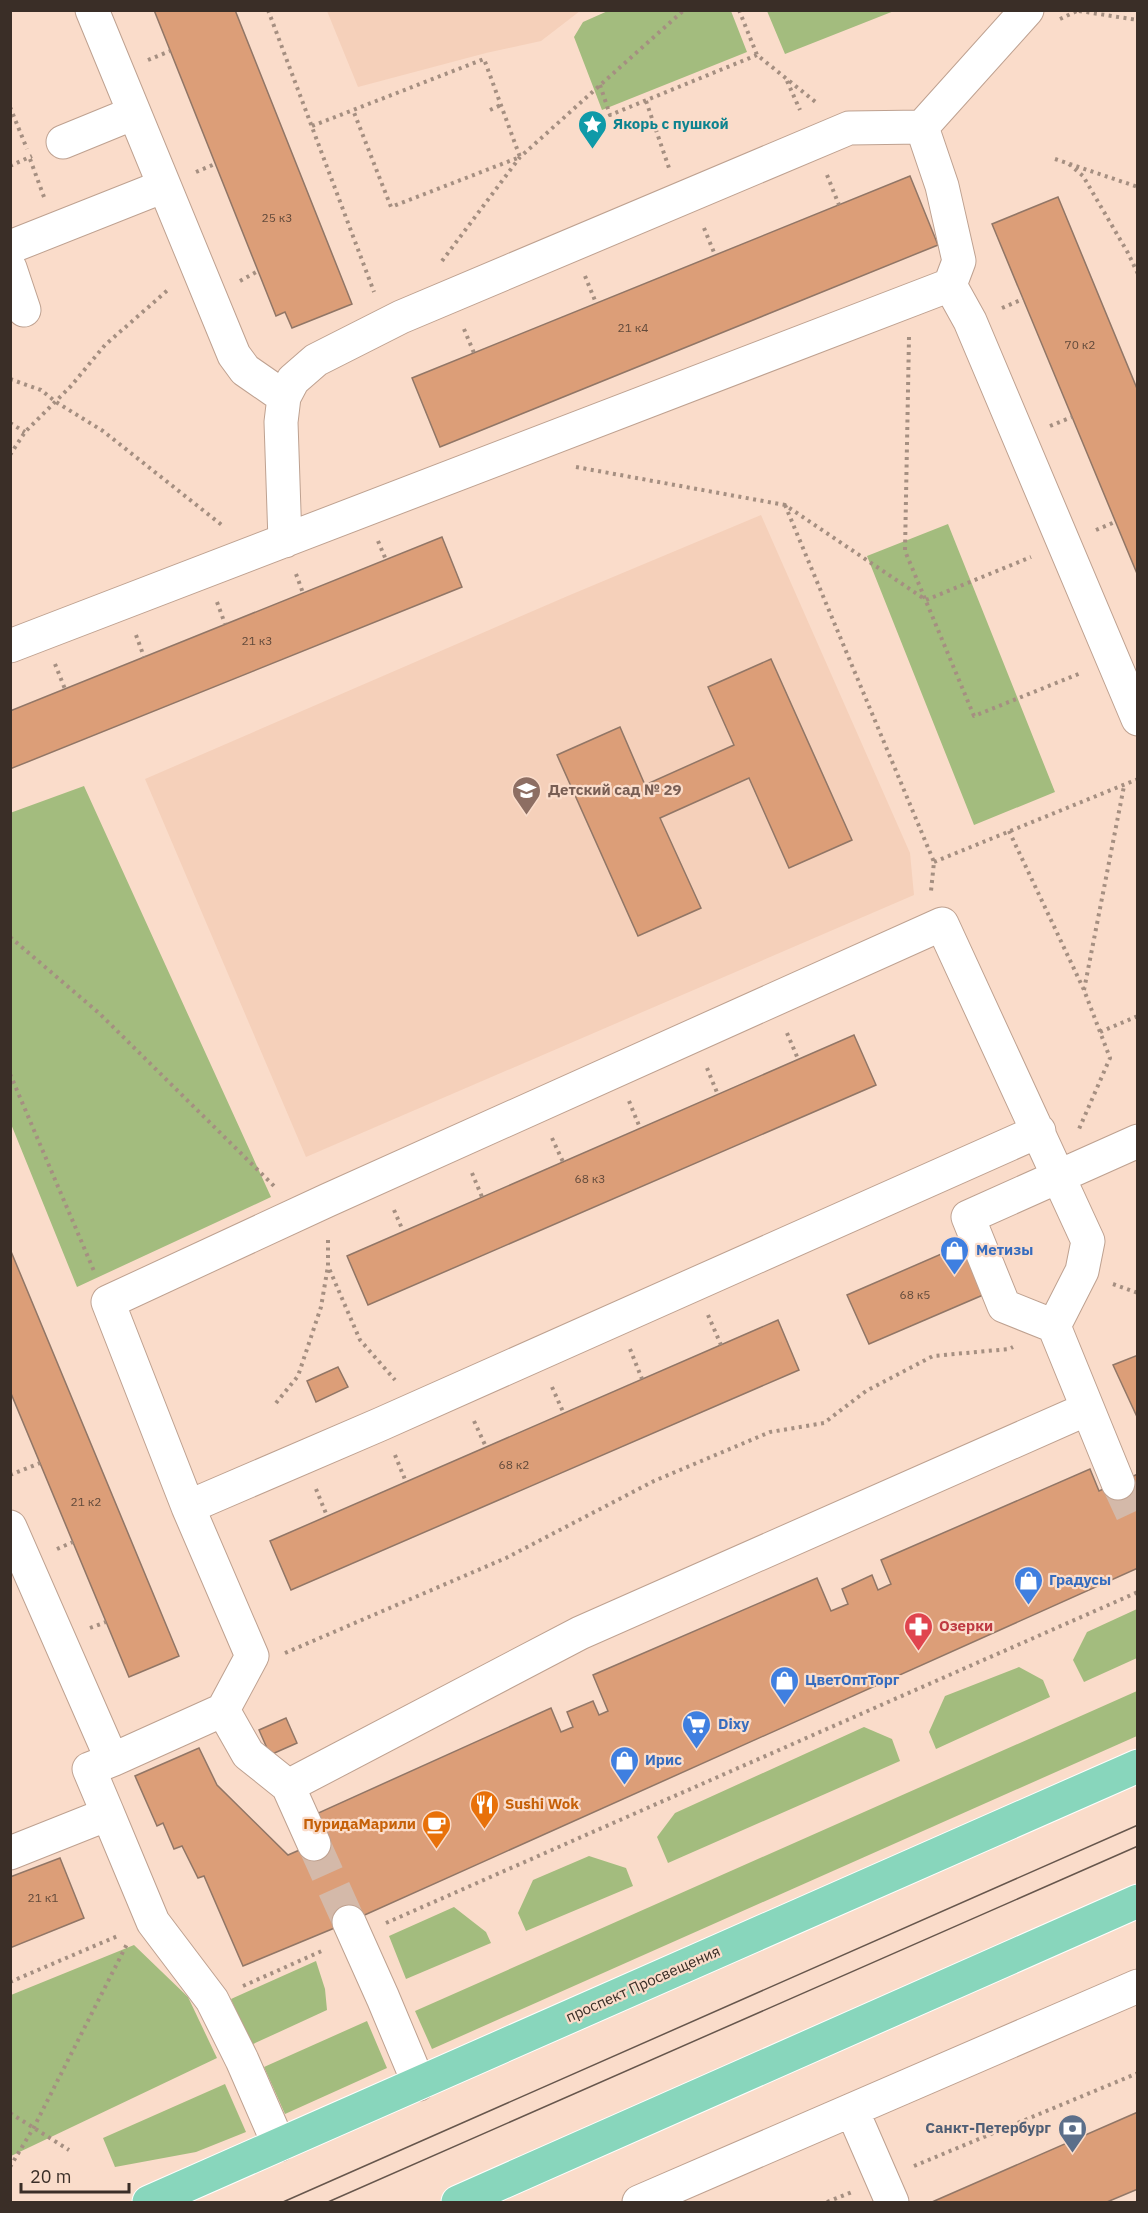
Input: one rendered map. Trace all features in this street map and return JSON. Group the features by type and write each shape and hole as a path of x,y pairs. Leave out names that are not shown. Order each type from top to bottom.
{"main road":[{"name":"проспект Просвещения","path":"149,2202 1137,1766"},
{"path":"472,2200 1137,1901"}],"lane":[{"path":"92,10 234,355 245,370 284,398"},
{"path":"285,541 281,422 284,398 293,380 316,360 386,324 849,128 922,127 1027,10"},
{"path":"63,142 134,114"},
{"path":"922,127 942,186 959,261 951,285 970,321 1137,719"},
{"path":"10,247 164,186"},
{"path":"10,268 24,309"},
{"path":"10,646 951,285"},
{"path":"279,2145 242,2060 212,2000 144,1925 108,1814 89,1769 223,1710 252,1656 188,1506 108,1302 315,1206 942,924 1088,1241 1082,1271 1054,1326"},
{"path":"188,1506 420,1407 1039,1131"},
{"path":"1118,1483 1054,1326 1004,1306 968,1217 1137,1142"},
{"path":"288,1786 580,1633 1088,1409"},
{"path":"10,1527 112,1760"},
{"path":"223,1710 248,1754 288,1786 314,1844"},
{"path":"10,1853 108,1814"},
{"path":"352,1929 419,2084"},
{"path":"639,2202 1137,1986"},
{"path":"852,2110 887,2191"}],"path":[{"path":"268,10 386,324"},
{"path":"436,270 520,157 684,10"},
{"path":"739,10 757,55 849,128"},
{"path":"1078,11 1137,20"},
{"path":"600,85 610,115 757,55"},
{"path":"312,126 484,59 520,157"},
{"path":"646,101 681,199"},
{"path":"490,110 501,105"},
{"path":"10,107 46,204 58,228"},
{"path":"353,110 392,207 520,157"},
{"path":"1054,159 1137,187"},
{"path":"1069,164 1083,176 1128,253 1137,274"},
{"path":"10,455 25,432 56,402 105,345 169,289 199,271"},
{"path":"909,332 905,551 974,716 1113,660"},
{"path":"10,379 41,390 103,431 211,516 229,532 248,555"},
{"path":"10,423 25,432"},
{"path":"568,465 785,505 926,600"},
{"path":"785,505 934,862 927,930"},
{"path":"926,600 1064,543"},
{"path":"934,862 1137,780"},
{"path":"1084,990 1124,785"},
{"path":"1009,831 1084,990 1110,1058 1059,1176"},
{"path":"10,937 315,1206 328,1266 360,1340 420,1407"},
{"path":"1100,1032 1137,1016"},
{"path":"10,1074 108,1302"},
{"path":"276,1403 298,1376 321,1307 328,1266"},
{"path":"252,1656 273,1658 495,1562 654,1481 770,1432 824,1423 866,1391 933,1356 1009,1349 1054,1326"},
{"path":"10,1475 40,1463"},
{"path":"212,2000 352,1929 1137,1592"},
{"path":"10,1982 144,1925"},
{"path":"10,2167 144,1925"},
{"path":"827,2202 887,2191 1137,2073"},
{"path":"10,2113 69,2150"}],"shaded area":[{"path":"327,11 580,11 541,41 358,87"},
{"name":"Детский сад № 29","path":"761,515 910,853 914,895 306,1157 145,779"}],"green space":[{"path":"610,10 731,11 747,52 602,110 574,37 583,22"},
{"path":"767,11 894,11 785,54"},
{"path":"948,524 1055,792 974,825 867,556"},
{"path":"84,786 271,1197 77,1287 11,1124 10,813"},
{"path":"1137,1609 1137,1658 1084,1682 1073,1660 1087,1632"},
{"path":"1019,1667 1043,1680 1050,1697 936,1749 929,1732 945,1696"},
{"path":"1137,1691 1137,1736 432,2049 415,2011"},
{"path":"864,1727 892,1739 900,1761 668,1863 657,1837 675,1813"},
{"path":"589,1856 626,1868 633,1886 526,1931 518,1913 533,1880"},
{"path":"454,1907 486,1932 491,1943 406,1979 389,1936"},
{"path":"134,1945 188,1997 217,2058 11,2156 11,1995"},
{"path":"316,1961 325,1989 327,2010 251,2045 231,1999"},
{"path":"367,2021 387,2068 285,2114 264,2067"},
{"path":"225,2084 246,2132 196,2152 115,2167 103,2138"}],"building":[{"path":"154,10 235,10 352,304 292,328 285,312 276,316"},
{"path":"910,176 938,245 440,447 412,378"},
{"path":"1058,197 1138,391 1138,576 992,224"},
{"path":"442,537 462,587 10,769 10,711"},
{"path":"771,659 852,840 789,868 749,778 660,818 701,908 638,936 557,755 620,727 645,785 734,745 708,687"},
{"path":"854,1035 876,1085 368,1305 347,1256"},
{"path":"962,1245 983,1295 869,1344 847,1295"},
{"path":"10,1249 179,1656 129,1677 10,1391"},
{"path":"778,1320 799,1370 291,1590 270,1541"},
{"path":"1138,1355 1138,1419 1113,1365"},
{"path":"338,1367 348,1387 316,1402 307,1381"},
{"path":"1090,1469 1099,1491 1138,1474 1138,1568 349,1922 243,1966 204,1876 198,1878 182,1846 174,1849 163,1823 157,1826 135,1776 199,1748 217,1785 288,1855 327,1838 316,1814 551,1708 561,1732 573,1727 567,1712 593,1701 599,1715 608,1711 593,1675 817,1578 831,1611 848,1604 842,1589 872,1575 878,1590 891,1584 881,1560"},
{"path":"286,1718 297,1743 270,1755 259,1730"},
{"path":"60,1858 84,1918 10,1948 10,1877"},
{"path":"1138,2112 1138,2189 1107,2202 932,2202"}],"tunnel":[{"path":"1118,1483 1138,1526"},
{"path":"314,1844 349,1922"}],"tram line":[{"path":"283,2202 1138,1825"},
{"path":"328,2202 1138,1846"}],"place":[{"name":"Якорь с пушкой","path":"592,150"},
{"name":"Детский сад № 29","path":"527,816"},
{"name":"Метизы","path":"955,1276"},
{"name":"Градусы","path":"1028,1606"},
{"name":"Озерки","path":"918,1652"},
{"name":"ЦветОптТорг","path":"784,1706"},
{"name":"Dixy","path":"697,1750"},
{"name":"Ирис","path":"624,1786"},
{"name":"Sushi Wok","path":"484,1830"},
{"name":"ПуридаМарили","path":"437,1850"},
{"name":"Санкт-Петербург","path":"1072,2154"}]}
